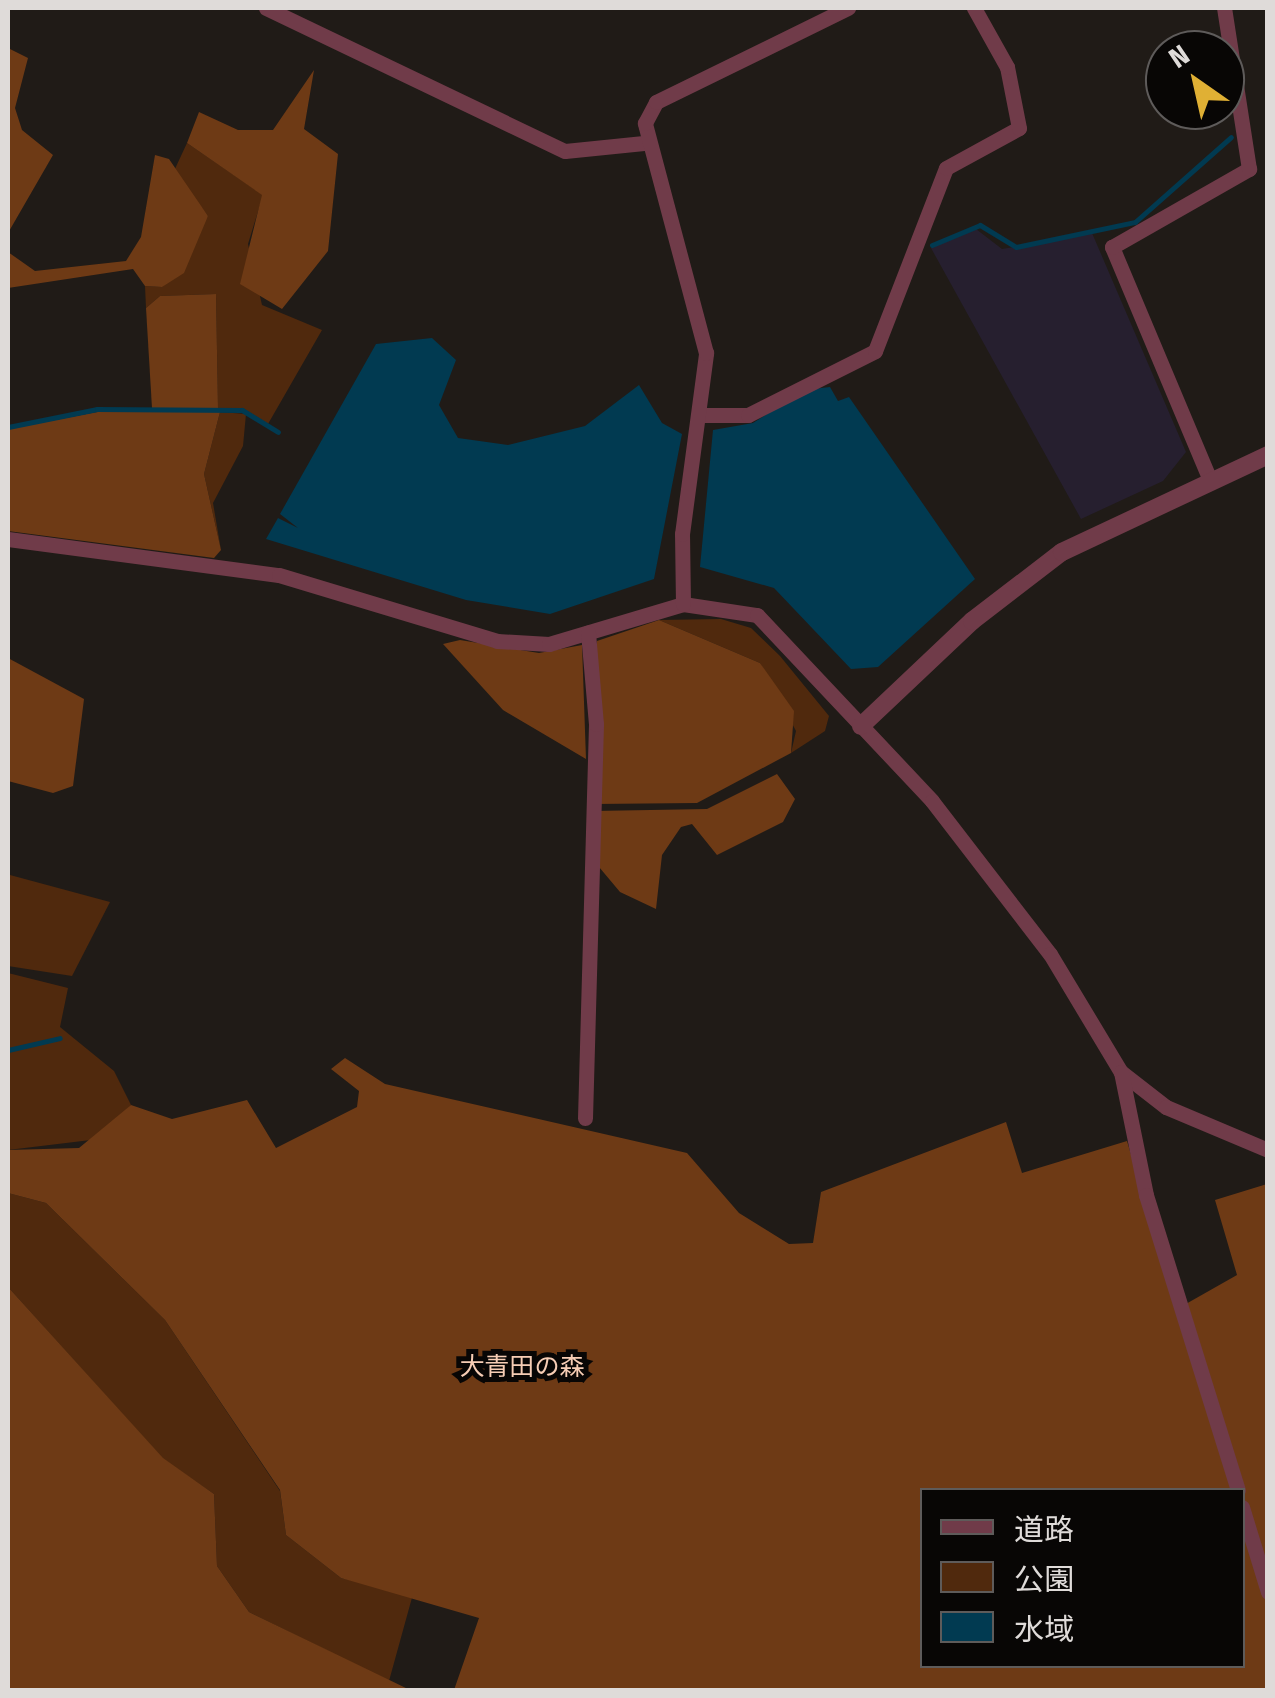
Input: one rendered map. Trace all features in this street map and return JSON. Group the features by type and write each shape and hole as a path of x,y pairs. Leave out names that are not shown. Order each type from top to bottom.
{"street":[{"path":"266,8 565,151 644,143"},
{"path":"683,604 682,534 702,415 703,334 644,143 656,102 848,8"},
{"path":"702,415 748,415 876,352 946,168 1020,128 1007,67 974,8"},
{"path":"1210,480 1112,247 1249,169 1224,8"},
{"path":"861,726 1048,562 1268,455"},
{"path":"8,539 280,576 497,641 549,644 683,604 758,615 861,726 1050,954 1121,1072 1146,1195 1237,1488"},
{"path":"586,1118 596,724 588,632"},
{"path":"1121,1072 1166,1107 1268,1150"},
{"path":"1245,1517 1268,1592"}],"shaded area":[{"path":"976,229 1002,249 1092,233 1186,452 1163,481 1081,519 931,248"}],"green space":[{"path":"8,48 28,58 15,108 22,130 53,155 8,233"},
{"path":"314,70 304,129 338,154 328,251 282,309 240,284 262,195 187,143 199,112 238,130 273,130"},
{"path":"187,143 263,195 248,244 262,305 322,330 268,424 244,409 218,408 216,294 160,296 146,308 145,286 162,287 208,216 174,171"},
{"path":"155,155 169,159 208,216 184,273 162,287 145,286 133,269 8,288 8,252 35,271 126,261 141,237"},
{"path":"216,294 218,408 152,408 146,308 160,296"},
{"path":"97,412 220,412 204,474 221,550 214,558 8,531 8,429"},
{"path":"220,412 246,414 243,446 213,503 221,550 204,474"},
{"path":"721,619 751,628 780,656 829,716 825,731 791,753 796,731 760,663 659,620"},
{"path":"659,620 760,663 794,711 791,753 697,803 594,804 597,641"},
{"path":"460,640 539,653 582,645 586,759 503,710 443,644"},
{"path":"8,658 84,699 73,786 53,793 8,781"},
{"path":"777,774 795,799 783,822 717,855 692,824 681,827 662,855 656,909 620,892 594,861 594,811 707,809"},
{"path":"10,875 110,902 72,976 8,966"},
{"path":"8,973 68,988 60,1027 114,1071 131,1105 99,1139 8,1150"},
{"name":"大青田の森","path":"345,1058 385,1084 687,1153 739,1213 789,1244 813,1243 821,1192 1006,1122 1022,1173 1127,1141 1177,1309 1237,1275 1215,1200 1267,1184 1267,1690 454,1690 479,1618 341,1578 286,1535 280,1490 165,1320 46,1203 8,1193 8,1150 79,1148 131,1105 172,1119 247,1100 276,1148 357,1107 359,1091 331,1069"},
{"path":"8,1193 46,1203 165,1320 280,1491 286,1535 341,1578 413,1594 389,1681 249,1612 217,1566 214,1494 163,1459 8,1287"},
{"path":"8,1287 163,1458 214,1494 217,1566 249,1612 410,1690 8,1690"}],"water":[{"path":"432,338 456,360 439,405 458,438 508,445 585,426 639,385 662,423 682,434 654,579 550,614 466,600 266,539 278,518 298,528 280,514 376,344"},
{"path":"830,387 838,401 849,397 975,579 878,667 851,669 774,588 700,567 713,430 753,423 804,390"}],"waterway":[{"path":"932,245 980,225 1016,247 1135,222 1231,137"},
{"path":"8,427 97,409 242,410 278,432"},
{"path":"8,1050 60,1038"}]}
